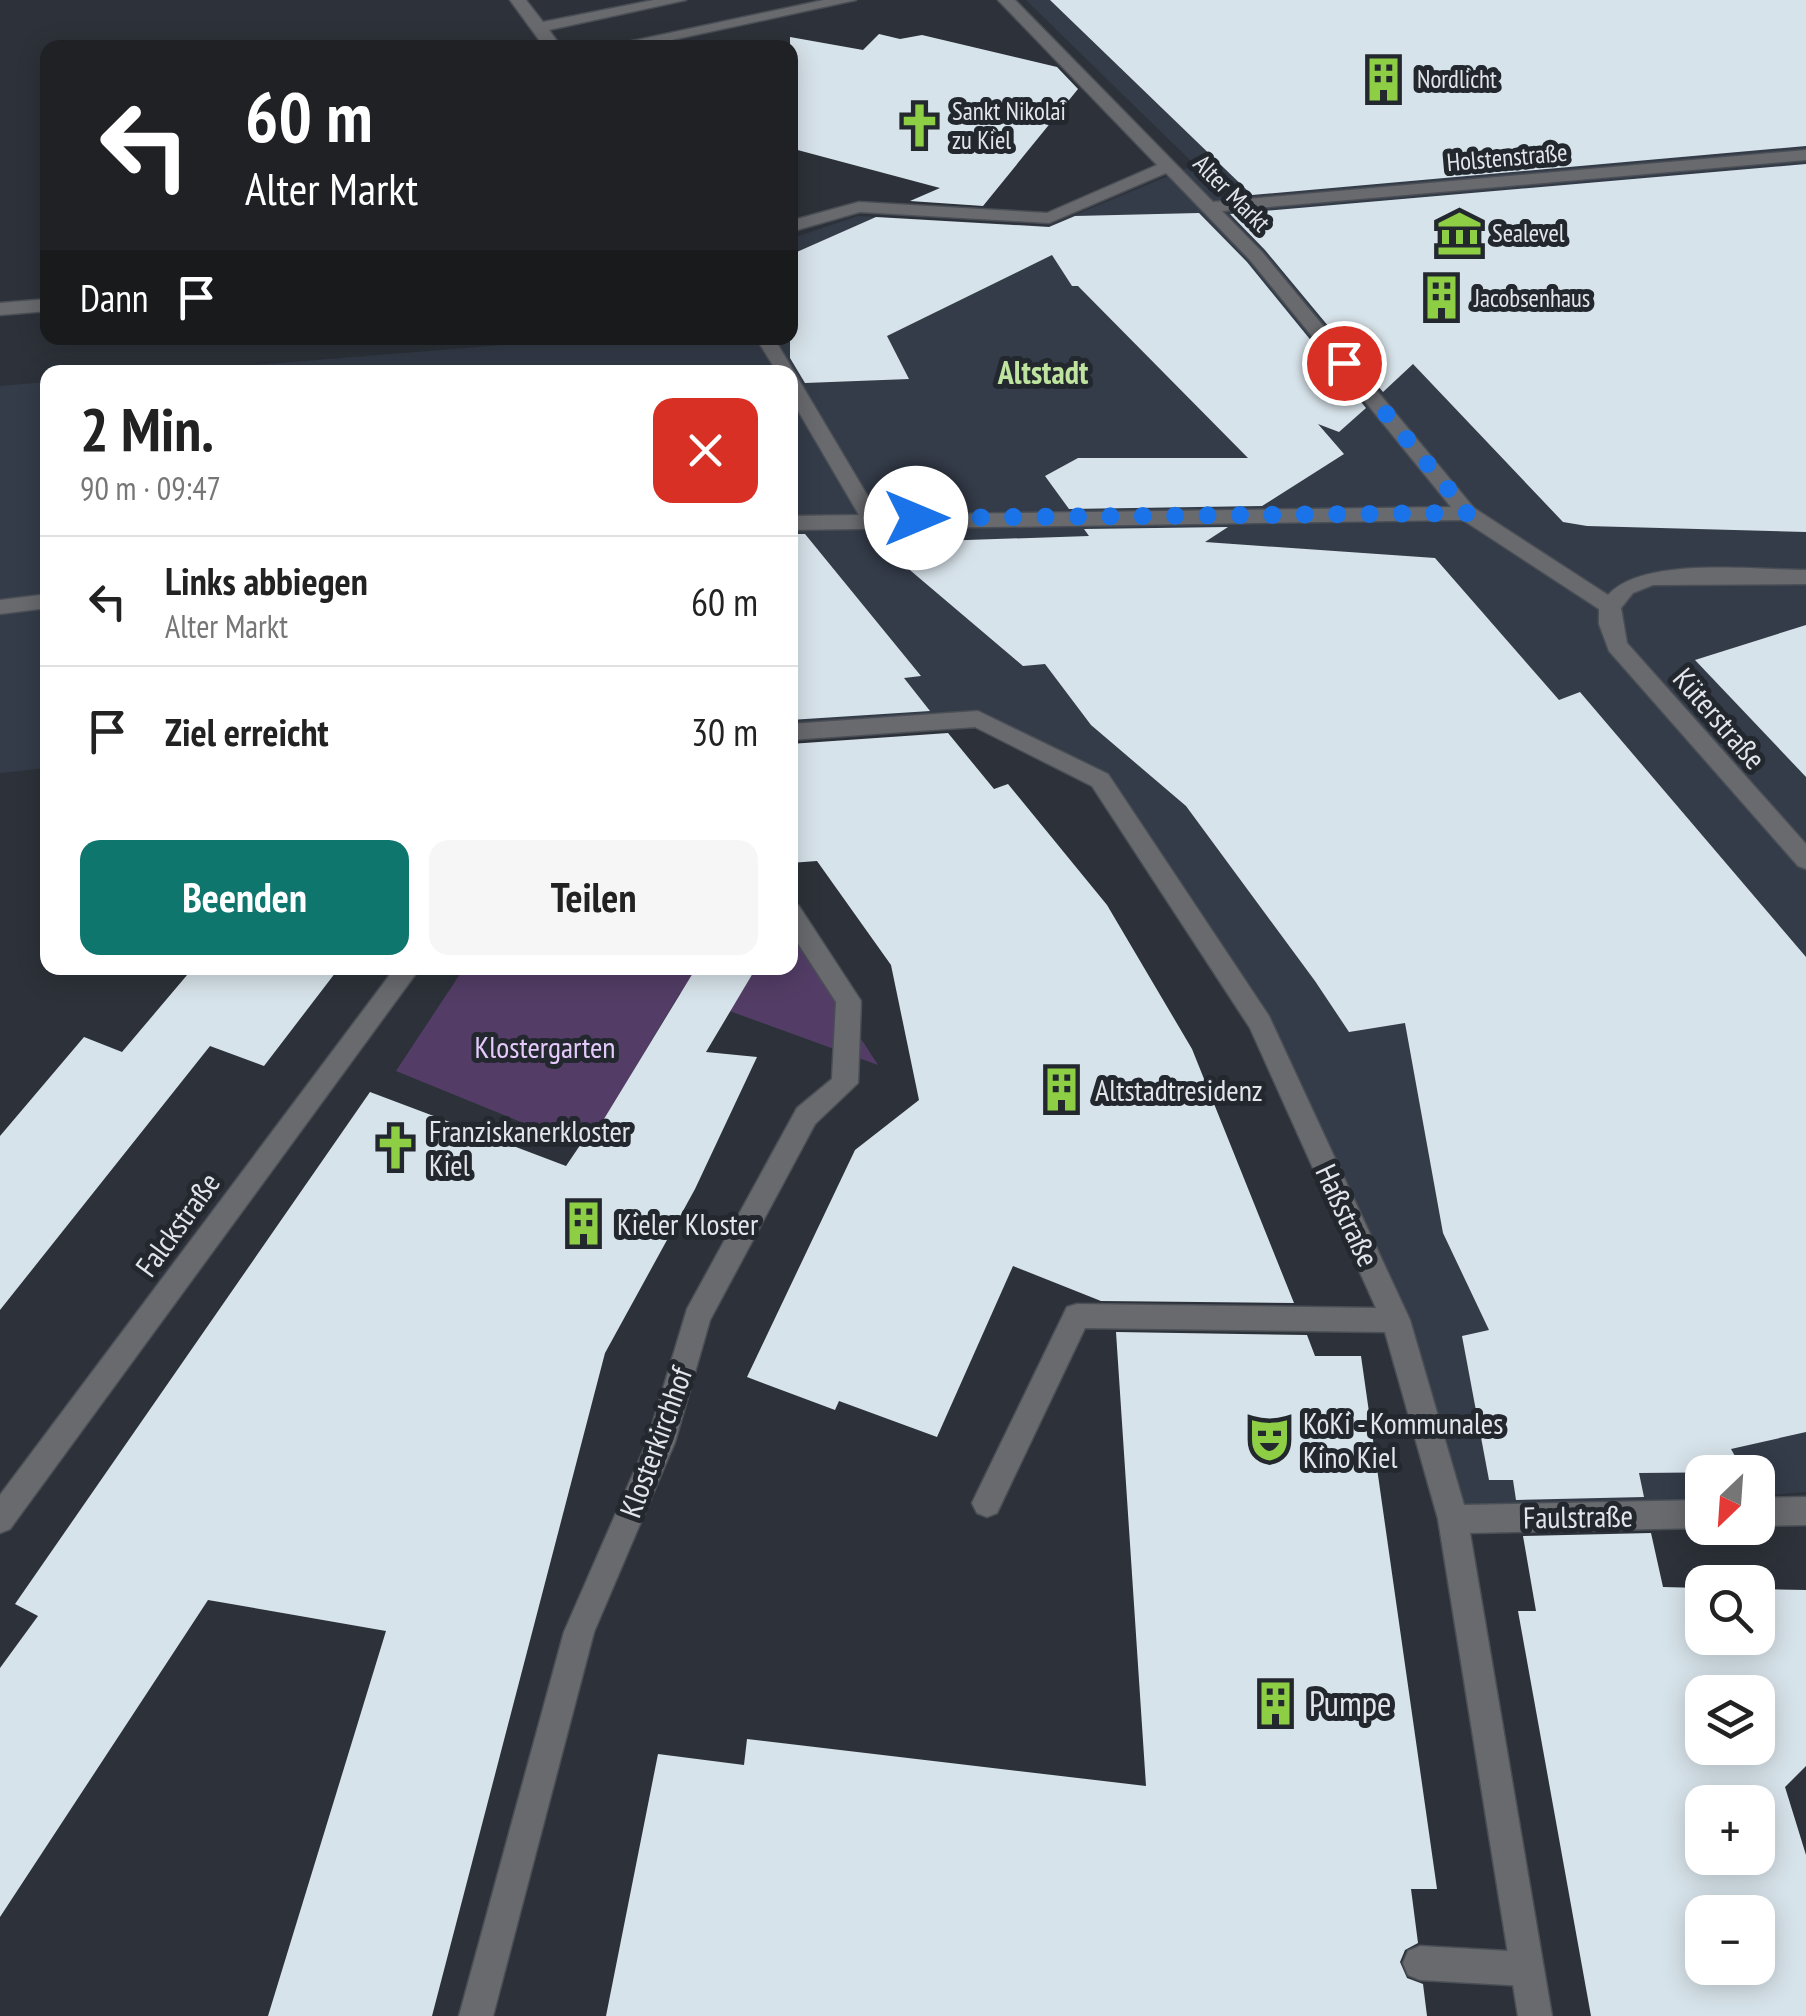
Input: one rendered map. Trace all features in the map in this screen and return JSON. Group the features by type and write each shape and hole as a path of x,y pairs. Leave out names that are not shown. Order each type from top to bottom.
{"street":[{"path":"518,0 549,40"},
{"path":"541,27 678,0"},
{"path":"648,40 848,0"},
{"path":"1006,0 1166,167"},
{"name":"Holstenstraße","path":"1211,207 1806,155"},
{"name":"Alter Markt","path":"798,226 859,207 1048,218 1166,167 1211,207 1256,256 1468,513 1610,606"},
{"path":"0,309 40,306"},
{"path":"798,394 871,519"},
{"path":"798,523 1468,513"},
{"path":"1610,606 1626,588 1651,578 1806,577"},
{"path":"0,606 40,601"},
{"name":"Küterstraße","path":"1610,606 1610,624 1617,646 1806,860"},
{"name":"Haßstraße","path":"798,731 978,719 1100,780 1260,1023 1396,1320 1453,1518 1536,2016"},
{"name":"Klosterkirchhof","path":"476,2016 579,1632 661,1442 697,1318 806,1116 846,1084 849,1001 798,924"},
{"name":"Falckstraße","path":"0,1518 403,975"},
{"path":"986,1503 1077,1316 1396,1320"},
{"path":"1775,1512 1806,1512"},
{"name":"Faulstraße","path":"1453,1518 1685,1514"},
{"path":"1420,1963 1527,1969"}],"shaded area":[{"path":"1026,0 1806,0 1806,1492 1775,1495 1775,1455 1685,1455 1685,1501 1453,1519 1396,1320 1260,1023 1100,780 978,719 798,728 798,365 253,365 503,345 798,345 798,236 858,216 1048,226 1195,165"},
{"path":"40,383 40,769 0,773 0,386"}],"green space":[{"name":"Klostergarten","path":"798,941 878,1065 680,993 595,1135 567,1122 558,1137 396,1071 459,975 798,975"}],"building":[{"name":"Nordlicht","path":"1050,0 1806,0 1806,146 1252,195"},
{"name":"Sankt Nikolai zu Kiel","path":"879,34 900,39 922,35 1057,67 1078,89 983,206 910,201 940,188 798,150 798,40 790,37 863,50"},
{"path":"1806,164 1806,532 1587,526 1563,522 1413,364 1383,392 1265,250 1230,214"},
{"path":"1199,213 1247,262 1366,408 1339,432 1318,424 1344,454 1262,506 1069,509 1045,476 1078,458 1248,458 1078,286 1072,286 1052,255 887,336 909,379 805,383 798,365 790,358 790,345 798,345 798,251 876,217 1049,227 1075,216"},
{"path":"1228,527 1205,542 1435,558 1559,700 1580,692 1806,957 1806,1432 1731,1449 1734,1455 1685,1455 1685,1473 1639,1473 1644,1497 1516,1500 1513,1480 1489,1480 1462,1336 1489,1330 1443,1233 1405,1023 1349,1032 1186,806 1091,725 1045,664 1023,666 878,543 1089,536 1084,529"},
{"path":"798,534 805,534 921,676 904,678 930,711 798,719"},
{"path":"1806,625 1806,777 1695,660"},
{"name":"Altstadtresidenz","path":"948,733 994,789 1008,784 1107,905 1192,1049 1294,1303 1101,1301 1013,1266 937,1437 839,1401 835,1410 747,1377 855,1150 919,1100 891,965 817,861 798,862 798,743"},
{"path":"187,975 334,975 264,1066 210,1046 0,1310 0,1136 84,1037 122,1052"},
{"path":"692,975 752,975 706,1052 757,1057 695,1189 605,1353 432,2016 268,2016 386,1631 208,1600 0,1917 0,1668 38,1616 15,1604 370,1092 566,1166 587,1135 593,1137"},
{"path":"1116,1332 1307,1335 1315,1356 1361,1356 1437,1889 1411,1889 1418,1943 1405,1950 1400,1962 1407,1978 1423,1984 1427,2016 606,2016 658,1754 744,1765 747,1739 1146,1786"},
{"path":"1651,1533 1663,1587 1685,1588 1685,1655 1775,1655 1775,1589 1806,1590 1806,1766 1785,1787 1806,1855 1806,2016 1591,2016 1518,1611 1536,1611 1523,1536"}],"place":[{"name":"Nordlicht","path":"1384,79"},
{"name":"Sankt Nikolai zu Kiel","path":"919,125"},
{"name":"Sealevel","path":"1459,233"},
{"name":"Jacobsenhaus","path":"1441,298"},
{"name":"Altstadtresidenz","path":"1062,1089"},
{"name":"Franziskanerkloster Kiel","path":"396,1147"},
{"name":"Kieler Kloster","path":"584,1223"},
{"name":"KoKi - Kommunales Kino Kiel","path":"1270,1439"},
{"name":"Pumpe","path":"1276,1703"}],"district":[{"name":"Altstadt","path":"1043,372"}],"route":[{"path":"916,518 1468,513 1344,363"}]}
